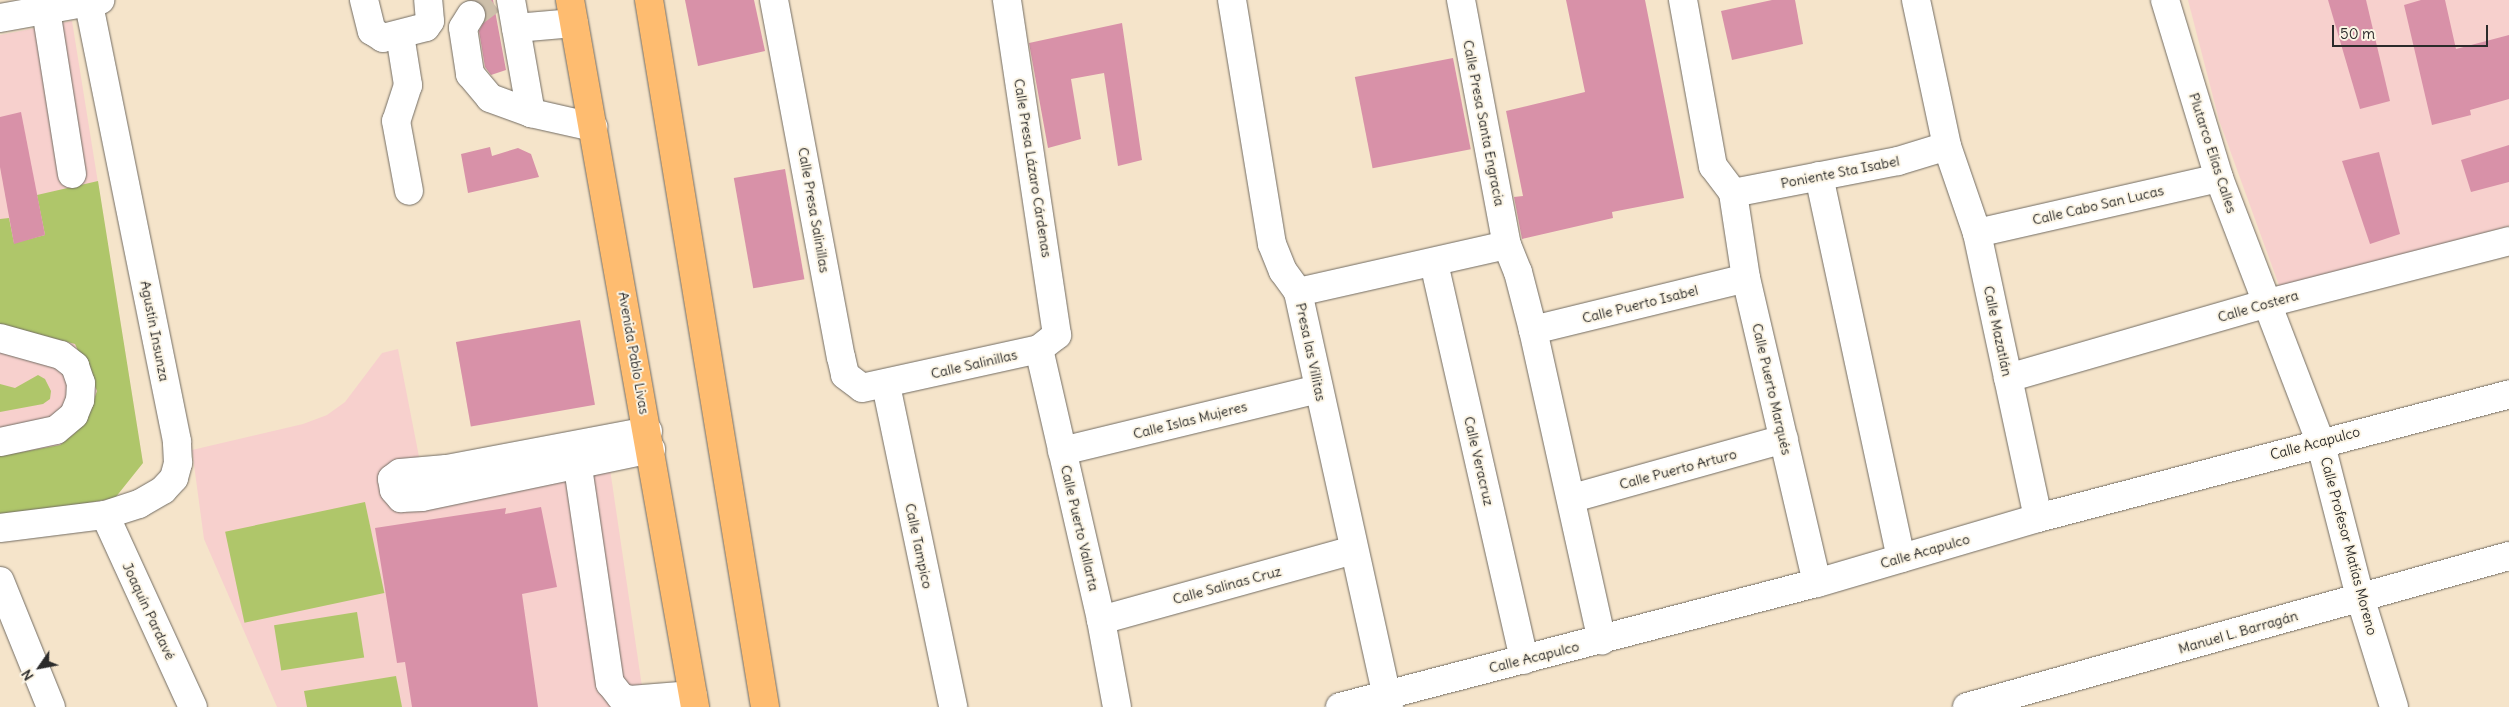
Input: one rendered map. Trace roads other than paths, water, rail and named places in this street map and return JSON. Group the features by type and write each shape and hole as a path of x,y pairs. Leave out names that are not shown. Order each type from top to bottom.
{"main road":[{"path":"649,0 765,707"},
{"name":"Avenida Pablo Livas","path":"572,12 694,701"}],"street":[{"path":"364,0 372,31 383,38 426,28 430,21 428,0"},
{"path":"510,0 531,114"},
{"name":"Calle Presa Salinillas","path":"774,0 845,375 862,388 886,385"},
{"name":"Calle Presa Lázaro Cárdenas","path":"1007,0 1048,342"},
{"name":"Presa las Villitas","path":"1232,0 1272,244 1283,271 1298,292 1387,701"},
{"name":"Calle Presa Santa Engracia","path":"1461,0 1507,245"},
{"path":"1683,0 1713,166 1733,193"},
{"name":"Calle Mazatlán","path":"1916,0 1947,146 1976,233 2038,518"},
{"name":"Plutarco Elías Calles","path":"2166,0 2218,178 2268,302"},
{"path":"0,18 92,1"},
{"name":"Agustín Insunza","path":"0,528 105,515 139,504 163,490 174,478 178,463 177,441 92,1"},
{"path":"46,10 72,174"},
{"path":"516,28 572,12"},
{"path":"471,15 463,28 470,74 490,98 531,114 593,127"},
{"path":"400,35 408,85 396,120 409,191"},
{"name":"Poniente Sta Isabel","path":"1733,193 1898,161 1947,146"},
{"path":"1819,176 1901,558"},
{"name":"Calle Cabo San Lucas","path":"1976,233 2218,178"},
{"name":"Calle Puerto Marqués","path":"1733,193 1746,278 1818,583"},
{"name":"Calle Costera","path":"2008,378 2268,302 2509,241"},
{"path":"1298,292 1507,245 1518,272 1533,330 1573,498 1602,640"},
{"name":"Calle Veracruz","path":"1434,262 1524,660"},
{"name":"Calle Puerto Isabel","path":"1533,330 1746,278"},
{"name":"Calle Profesor Matías Moreno","path":"2268,302 2320,441 2360,597 2394,707"},
{"path":"0,338 61,355 75,366 81,383 80,400 74,415 56,430 0,442"},
{"name":"Calle Salinillas","path":"886,385 1048,342"},
{"name":"Calle Puerto Vallarta","path":"1048,342 1062,451 1101,620 1117,707"},
{"path":"0,353 48,366 57,373 62,387 60,400 46,414 0,424"},
{"name":"Calle Tampico","path":"886,385 952,707"},
{"name":"Calle Islas Mujeres","path":"1062,451 1318,389"},
{"name":"Calle Acapulco","path":"1340,707 1387,701 1524,660 1818,583 2038,518 2320,441 2509,394"},
{"path":"576,455 400,473 392,479 394,490 402,498 422,497 576,455 649,440"},
{"name":"Calle Puerto Arturo","path":"1573,498 1784,440"},
{"path":"576,455 610,683 620,697 630,700 694,701"},
{"name":"Joaquín Pardavé","path":"105,515 193,707"},
{"name":"Calle Salinas Cruz","path":"1101,620 1353,550"},
{"name":"Manuel L. Barragán","path":"1967,707 2509,556"},
{"path":"0,581 52,707"}],"tunnel":[{"path":"471,15 491,0"}]}
